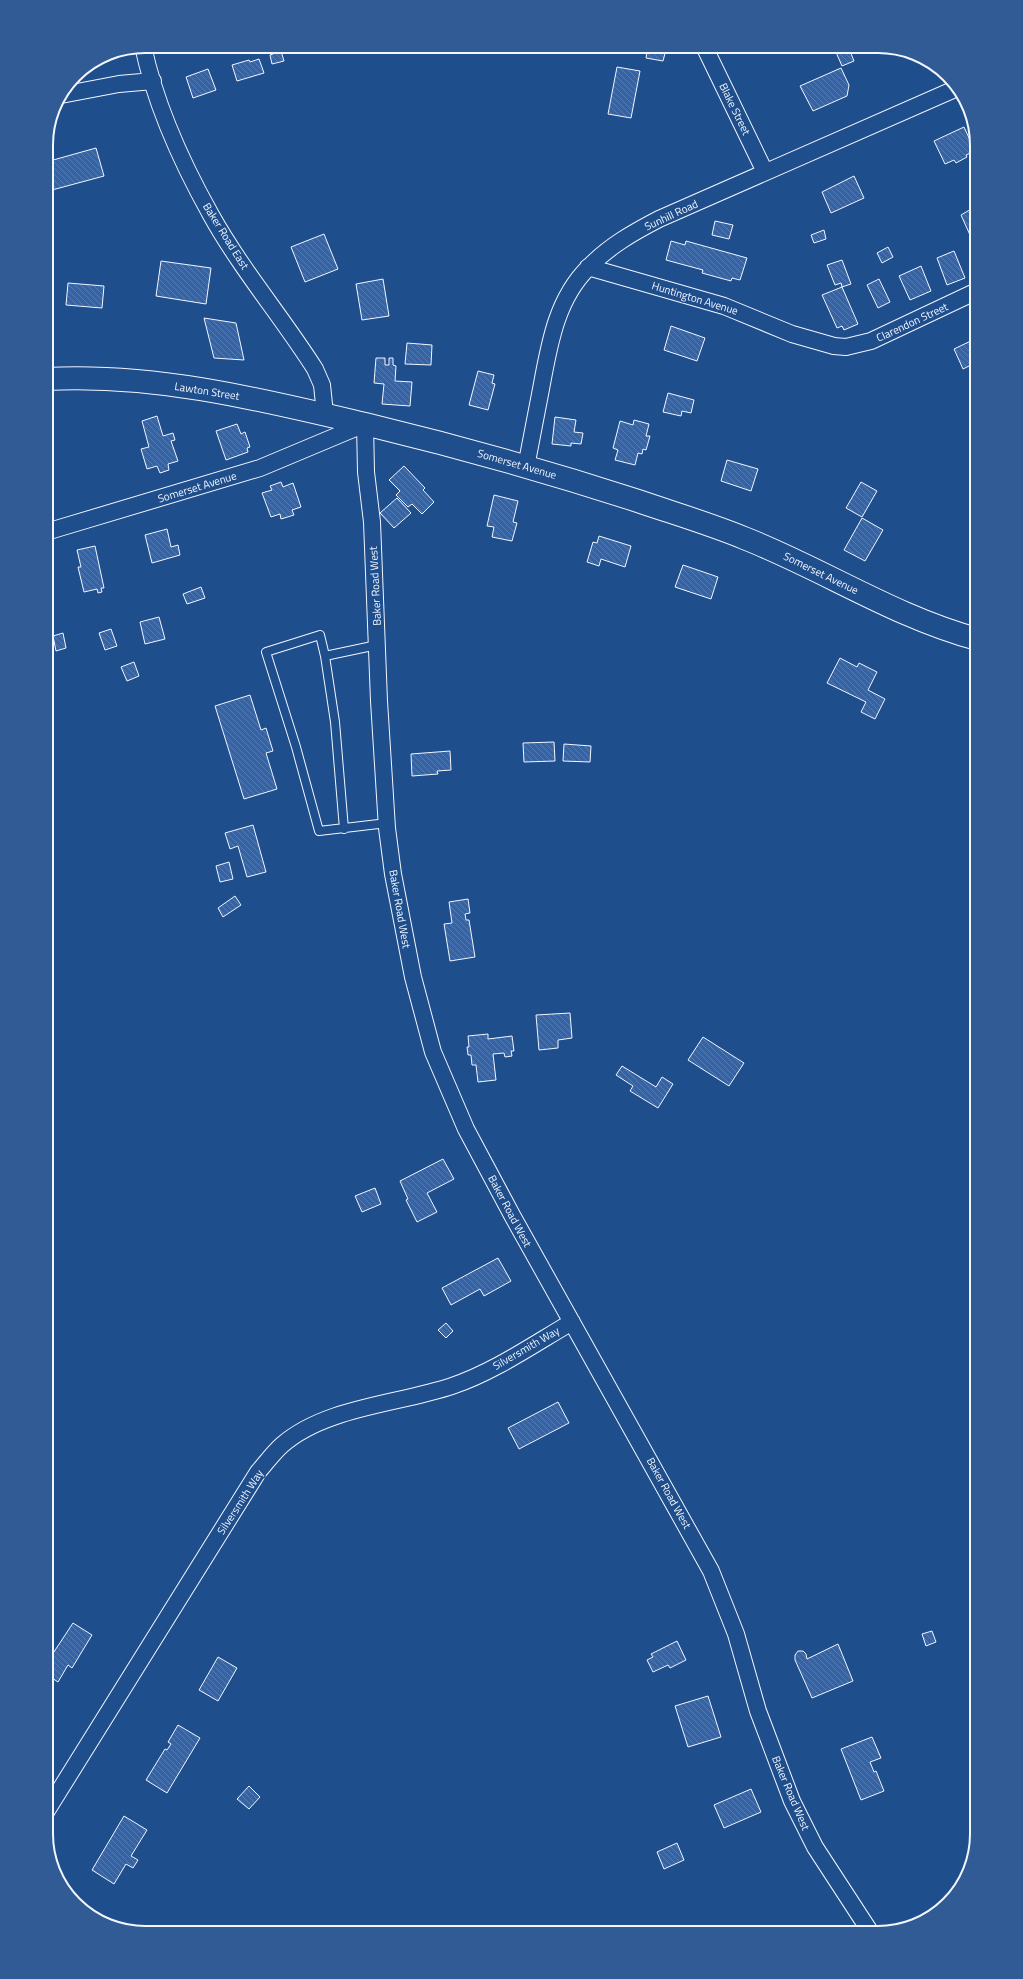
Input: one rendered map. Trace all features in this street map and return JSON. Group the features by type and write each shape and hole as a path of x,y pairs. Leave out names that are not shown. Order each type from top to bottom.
{"main road":[{"name":"Lawton Street","path":"53,379 127,380 201,388 282,404 365,424"},
{"name":"Somerset Avenue","path":"365,424 589,485 742,536 819,571 896,610 946,630 970,637"}],"street":[{"name":"Baker Road East","path":"145,53 170,129 211,216 315,368 322,385 325,414"},
{"name":"Blake Street","path":"707,53 765,172"},
{"path":"68,94 119,84 153,81"},
{"name":"Sunhill Road","path":"526,467 548,350 557,321 568,295 588,267 604,253 633,233 659,219 952,90"},
{"name":"Huntington Avenue","path":"588,267 724,306 792,334 834,346 846,347"},
{"name":"Clarendon Street","path":"846,347 861,344 884,335 970,294"},
{"name":"Somerset Avenue","path":"53,530 260,468 365,424"},
{"name":"Baker Road West","path":"365,424 366,472 372,522 387,823 393,874 412,977 433,1052 466,1129 711,1571 736,1634 758,1711 792,1800 815,1846 866,1926"},
{"name":"Silversmith Way","path":"53,1801 258,1472 282,1445 299,1433 326,1419 453,1386 493,1367 572,1322"}],"lane":[{"path":"344,829 335,722 325,656 320,635 266,652 296,747 319,831 344,829 387,823"},
{"path":"325,656 377,645"}],"building":[{"path":"282,53 284,61 272,64 270,55"},
{"path":"647,53 665,53 663,61 646,58"},
{"path":"836,53 851,53 854,61 842,66"},
{"path":"259,59 264,73 237,81 232,65"},
{"path":"617,67 640,71 631,118 608,114"},
{"path":"841,68 849,85 847,96 813,111 800,86"},
{"path":"208,69 216,90 193,98 186,77"},
{"path":"964,127 970,139 970,153 966,155 967,157 956,163 954,160 945,164 934,141"},
{"path":"96,148 104,176 53,190 53,160"},
{"path":"854,176 864,198 831,213 822,192"},
{"path":"970,210 970,235 961,215"},
{"path":"715,221 733,225 729,239 712,235"},
{"path":"824,230 826,239 814,243 811,235"},
{"path":"324,234 338,269 305,282 291,247"},
{"path":"671,241 685,245 686,241 747,258 740,280 732,278 731,281 702,273 703,270 666,260"},
{"path":"888,247 893,257 882,263 877,253"},
{"path":"954,251 965,278 947,285 937,258"},
{"path":"842,260 851,284 842,287 841,283 835,285 827,265"},
{"path":"161,261 211,268 206,304 156,296"},
{"path":"921,266 931,291 910,300 899,276"},
{"path":"383,279 389,316 362,320 356,284"},
{"path":"879,279 890,302 878,308 867,285"},
{"path":"68,283 104,286 102,308 66,305"},
{"path":"842,287 858,324 844,330 842,326 837,328 822,295"},
{"path":"204,318 236,323 244,360 214,358"},
{"path":"671,326 705,338 697,361 664,350"},
{"path":"970,341 970,366 963,369 954,349"},
{"path":"407,343 432,345 431,365 405,364"},
{"path":"376,358 385,358 385,365 389,365 389,358 393,358 393,365 396,366 395,381 412,382 410,406 382,404 384,384 374,383"},
{"path":"478,371 494,375 492,383 495,384 488,410 469,405"},
{"path":"668,393 694,400 691,413 682,411 681,416 663,412"},
{"path":"157,416 163,436 173,433 175,440 171,441 178,461 168,464 169,470 160,473 157,466 147,469 141,449 149,447 142,421"},
{"path":"555,417 576,420 574,432 583,433 581,444 571,443 571,446 552,444"},
{"path":"634,420 649,424 646,436 650,436 646,450 643,449 642,454 638,453 635,465 615,460 618,450 613,448 620,421 633,425"},
{"path":"237,424 241,434 245,432 250,447 247,448 248,452 226,460 216,431"},
{"path":"727,460 758,469 751,491 721,481"},
{"path":"404,466 425,488 423,490 434,502 422,514 412,504 408,507 396,495 400,491 389,480"},
{"path":"281,482 283,487 293,483 301,507 292,510 294,515 281,519 280,514 271,517 262,493 272,490 270,486"},
{"path":"861,482 877,491 862,517 846,508"},
{"path":"494,495 518,501 513,522 517,523 512,541 492,537 494,527 487,526"},
{"path":"397,498 411,513 394,528 380,513"},
{"path":"862,518 883,530 865,561 844,550"},
{"path":"167,529 171,547 178,545 180,555 152,563 145,535"},
{"path":"599,536 631,546 625,567 601,559 599,566 587,562 593,542 597,543"},
{"path":"95,546 104,588 101,588 102,592 98,593 97,589 84,592 78,567 81,567 77,550"},
{"path":"683,565 718,577 711,599 675,587"},
{"path":"201,587 205,598 187,604 183,594"},
{"path":"159,617 165,639 145,644 140,622"},
{"path":"111,629 117,646 105,650 99,633"},
{"path":"63,633 66,648 56,651 53,636"},
{"path":"840,658 857,667 859,663 877,672 868,690 885,699 875,719 861,712 866,702 827,683"},
{"path":"134,662 139,676 127,681 121,667"},
{"path":"250,695 261,730 266,728 273,751 266,753 277,789 244,799 215,706"},
{"path":"554,742 555,761 524,762 523,743"},
{"path":"564,744 591,746 590,762 563,761"},
{"path":"450,751 451,770 437,771 438,774 412,776 411,754"},
{"path":"253,825 266,872 247,877 238,846 230,849 225,833"},
{"path":"229,862 233,879 220,882 216,866"},
{"path":"235,896 241,905 223,917 218,908"},
{"path":"468,899 470,913 465,914 466,920 469,920 475,957 450,961 444,924 452,923 449,902"},
{"path":"570,1013 572,1038 558,1040 558,1048 539,1050 536,1015"},
{"path":"488,1034 488,1039 512,1036 514,1051 511,1051 512,1056 505,1057 504,1053 493,1054 496,1080 478,1082 476,1065 472,1065 471,1055 468,1055 468,1036"},
{"path":"703,1037 744,1063 729,1086 688,1060"},
{"path":"622,1066 656,1087 662,1077 673,1084 658,1108 630,1091 633,1086 616,1075"},
{"path":"443,1159 454,1179 427,1193 437,1212 417,1222 406,1200 408,1199 400,1181"},
{"path":"375,1188 381,1204 362,1212 355,1196"},
{"path":"498,1258 511,1281 484,1296 480,1289 451,1305 442,1288"},
{"path":"446,1323 453,1331 446,1338 438,1330"},
{"path":"558,1402 569,1423 519,1449 508,1428"},
{"path":"73,1623 92,1635 72,1668 68,1665 58,1682 53,1679 53,1653"},
{"path":"932,1631 936,1642 926,1646 922,1634"},
{"path":"677,1641 686,1660 670,1668 668,1665 653,1672 647,1660 653,1657 651,1654"},
{"path":"838,1644 853,1681 812,1698 795,1660 795,1655 798,1651 803,1651 806,1654 807,1659"},
{"path":"218,1657 237,1668 218,1701 199,1690"},
{"path":"708,1696 721,1737 688,1747 675,1706"},
{"path":"178,1725 200,1738 167,1793 146,1780 165,1749 167,1750 171,1744 168,1742"},
{"path":"872,1737 881,1758 870,1762 874,1772 876,1771 884,1791 861,1800 841,1749"},
{"path":"249,1786 260,1797 249,1809 237,1799"},
{"path":"751,1789 761,1812 724,1828 714,1805"},
{"path":"124,1816 147,1830 131,1856 138,1860 133,1868 126,1864 114,1884 92,1870"},
{"path":"677,1843 684,1860 664,1869 657,1852"}]}
